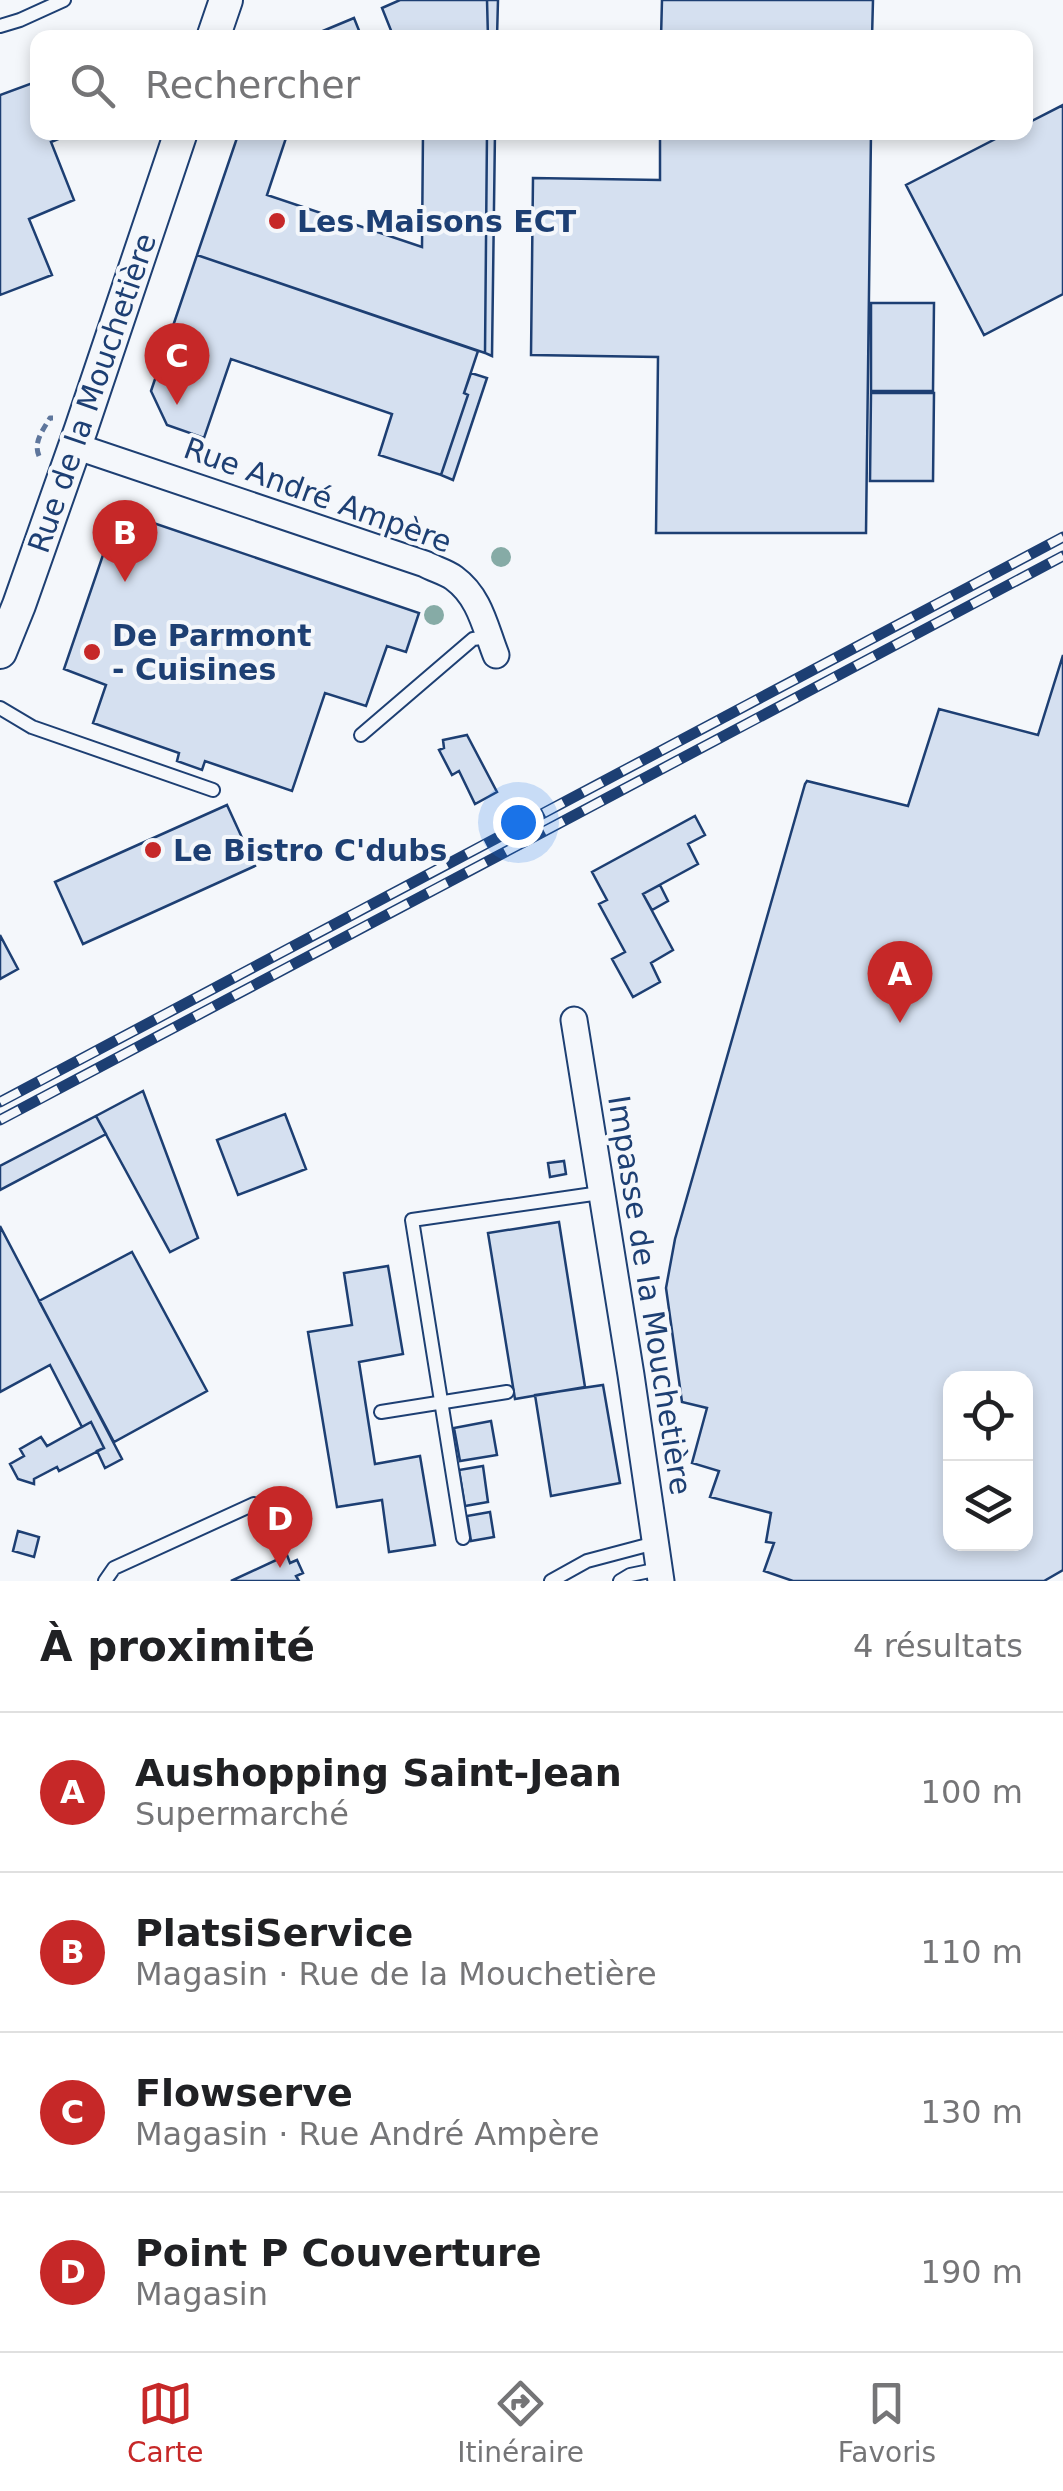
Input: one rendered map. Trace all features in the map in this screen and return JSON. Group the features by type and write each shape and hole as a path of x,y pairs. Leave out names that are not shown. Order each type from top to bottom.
{"street":[{"path":"216,30 226,0"},
{"name":"Rue de la Mouchetière","path":"0,652 75,446 178,140"},
{"name":"Rue André Ampère","path":"75,446 425,564 454,578 468,592 482,612 492,646"},
{"name":"Impasse de la Mouchetière","path":"574,1020 660,1575"}],"lane":[{"path":"0,26 64,0"},
{"path":"360,736 473,640 492,646"},
{"path":"0,708 32,727 213,790"},
{"path":"463,1538 412,1220 600,1193"},
{"path":"381,1412 507,1392"},
{"path":"105,1581 114,1568 254,1504"},
{"path":"551,1581 587,1561 655,1543"},
{"path":"620,1581 630,1575 660,1575"}],"building":[{"path":"400,0 487,0 488,30 391,30 382,8"},
{"path":"487,0 498,0 497,30 488,30"},
{"path":"662,0 873,0 872,30 661,30"},
{"path":"354,18 359,30 325,30"},
{"path":"30,84 30,140 56,140 51,142 74,200 29,219 52,275 0,295 0,95"},
{"path":"1063,105 1063,294 984,335 906,185 993,140 1033,140 1033,120"},
{"name":"Les Maisons ECT","path":"236,140 285,140 267,195 422,247 423,140 487,140 485,353 197,255"},
{"path":"487,140 495,140 492,356 485,353"},
{"path":"660,140 871,140 866,533 656,533 658,357 531,355 533,178 660,180"},
{"path":"197,255 478,351 441,475 379,455 392,414 231,359 204,438 167,425 151,391"},
{"path":"871,303 934,303 933,391 871,391"},
{"path":"471,373 487,378 453,480 441,475 468,395 464,393"},
{"path":"871,393 934,393 933,481 870,481"},
{"path":"118,511 419,613 406,652 387,646 366,706 325,693 292,791 205,761 202,770 177,761 179,753 93,723 106,685 64,669"},
{"path":"1063,655 1063,1570 1044,1581 793,1581 764,1571 774,1543 766,1542 771,1513 710,1497 719,1471 692,1463 707,1408 682,1402 666,1288 675,1239 805,784 807,781 908,806 939,709 1038,735"},
{"path":"467,735 497,792 475,804 459,771 452,775 439,750 444,748 443,740"},
{"path":"227,805 255,866 83,944 55,882"},
{"path":"695,816 705,835 688,844 698,864 643,894 673,950 651,963 660,982 633,997 612,959 625,952 599,904 607,900 592,872"},
{"path":"660,885 668,901 652,910 643,894"},
{"path":"0,935 18,969 0,979"},
{"path":"143,1091 198,1238 170,1252 96,1116"},
{"path":"285,1114 306,1169 238,1195 217,1140"},
{"path":"96,1116 106,1134 0,1190 0,1166"},
{"path":"564,1161 566,1174 550,1177 548,1163"},
{"path":"559,1222 585,1387 515,1399 488,1233"},
{"path":"0,1226 122,1459 105,1468 97,1451 104,1448 91,1422 82,1427 50,1365 0,1392"},
{"path":"132,1252 207,1391 114,1442 39,1301"},
{"path":"388,1266 403,1354 359,1362 375,1464 420,1456 435,1545 389,1552 382,1500 337,1507 308,1332 352,1325 344,1273"},
{"path":"603,1385 620,1483 551,1496 535,1395"},
{"path":"491,1421 497,1455 460,1461 454,1428"},
{"path":"91,1422 104,1448 59,1471 57,1467 34,1479 34,1484 18,1479 10,1464 24,1456 20,1449 41,1437 47,1446"},
{"path":"483,1466 488,1502 465,1506 459,1470"},
{"path":"490,1512 494,1537 471,1541 467,1516"},
{"path":"18,1531 39,1537 34,1557 13,1551"},
{"path":"287,1555 290,1563 297,1560 303,1573 296,1576 299,1581 231,1581"}],"railway":[{"path":"0,1102 1063,537"},
{"path":"0,1120 1063,556"}],"place":[{"name":"Les Maisons ECT","path":"277,221"},
{"name":"Flowserve","path":"177,405"},
{"name":"PlatsiService","path":"125,582"},
{"name":"De Parmont - Cuisines","path":"92,652"},
{"name":"Le Bistro C'dubs","path":"153,850"},
{"name":"Aushopping Saint-Jean","path":"900,1023"},
{"name":"Point P Couverture","path":"280,1568"}]}
